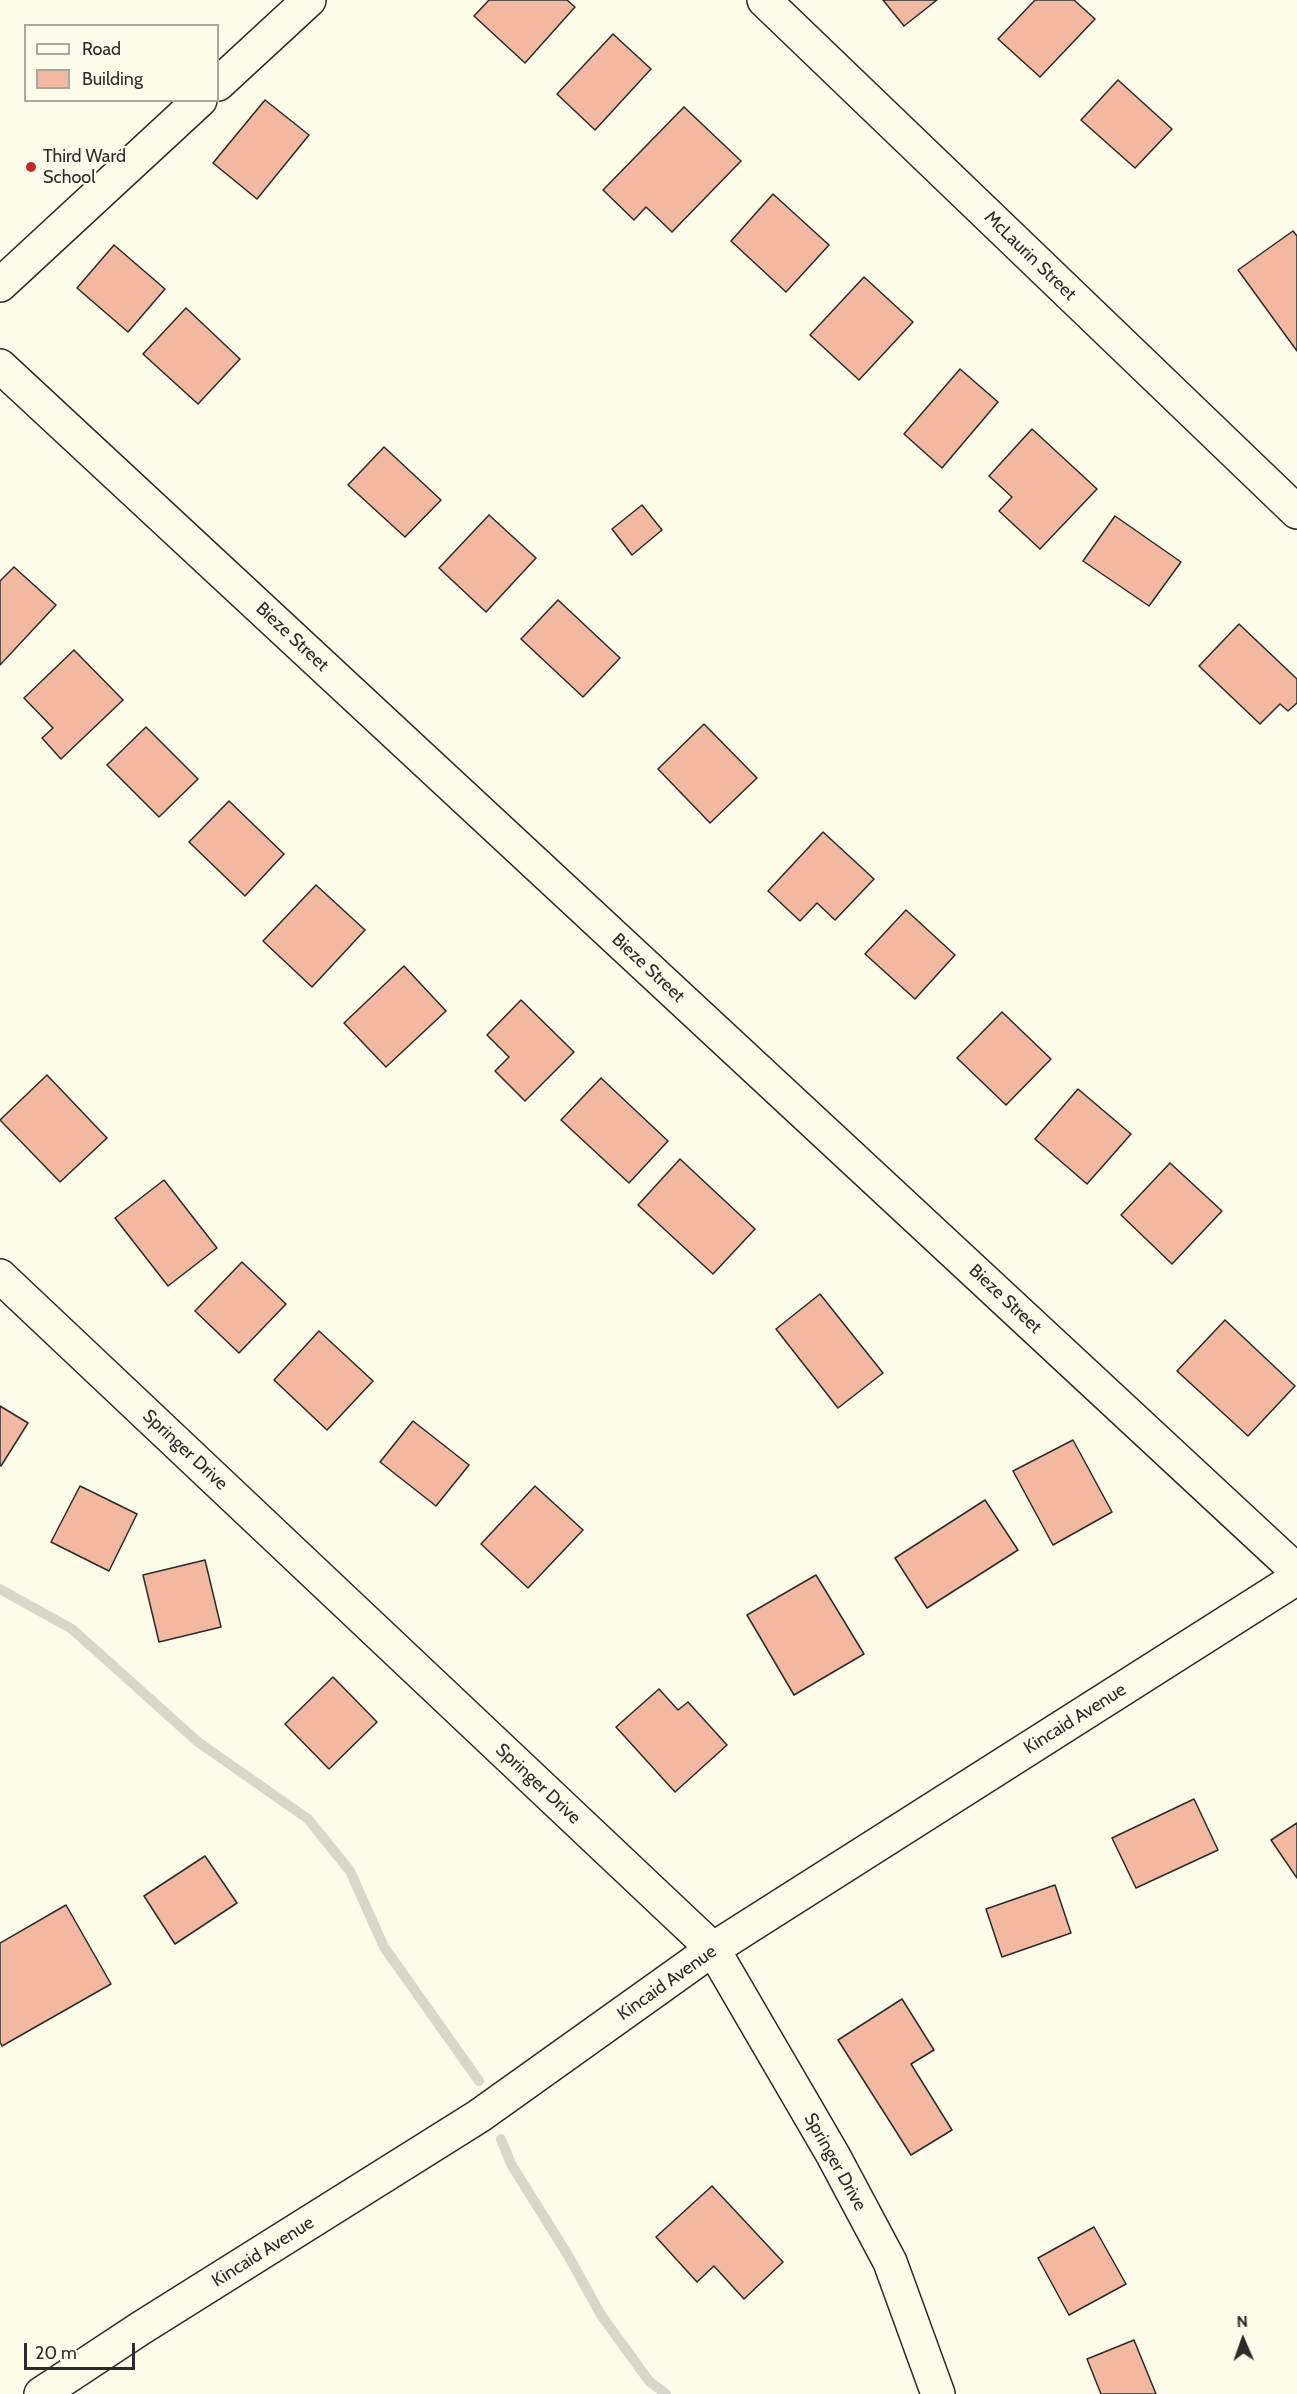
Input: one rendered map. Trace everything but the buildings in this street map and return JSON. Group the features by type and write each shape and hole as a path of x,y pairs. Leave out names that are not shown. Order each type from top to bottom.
{"street":[{"path":"219,83 309,0"},
{"name":"McLaurin Street","path":"764,0 1297,512"},
{"path":"0,285 198,102"},
{"name":"Bieze Street","path":"0,366 1297,1571"},
{"name":"Springer Drive","path":"0,1276 713,1949 827,2145 890,2262 938,2394"},
{"name":"Kincaid Avenue","path":"41,2394 141,2328 479,2116 713,1949 1297,1578"}],"waterway":[{"path":"0,1589 72,1629 198,1742 308,1819 350,1871 384,1947 479,2081"},
{"path":"501,2139 511,2164 569,2257 601,2315 649,2381 666,2394"}],"place":[{"name":"Third Ward School","path":"31,167"}]}
